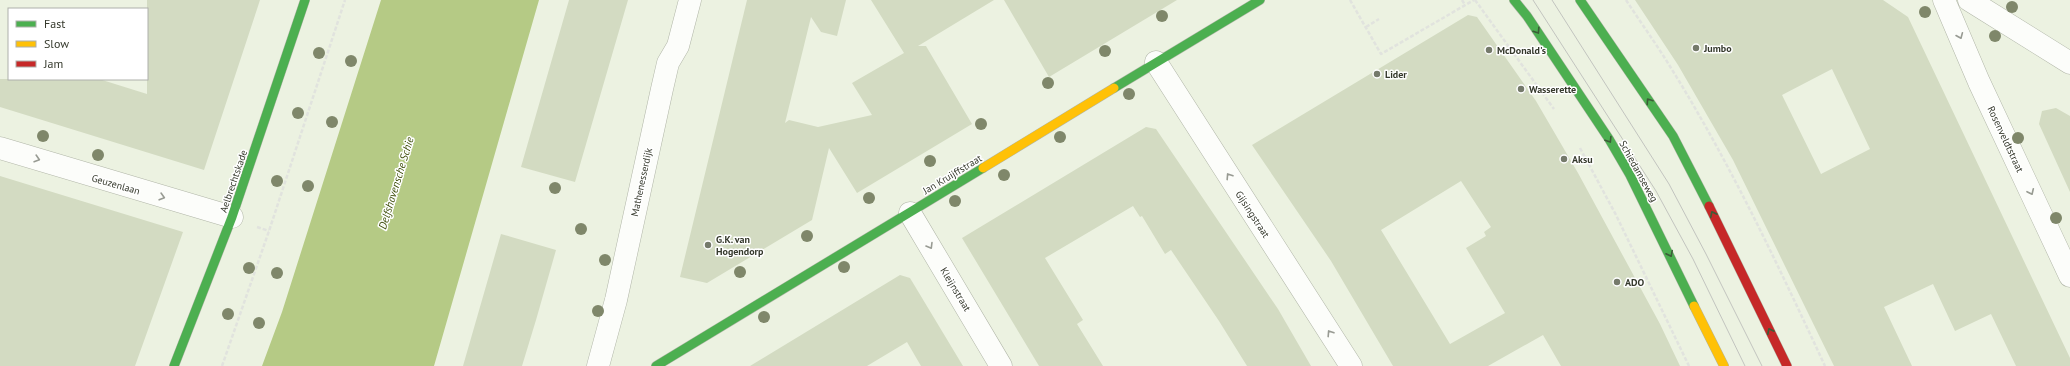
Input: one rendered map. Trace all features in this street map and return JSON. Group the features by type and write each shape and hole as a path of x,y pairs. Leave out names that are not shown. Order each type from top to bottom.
{"street":[{"name":"Aelbrechtskade","path":"174,366 232,217 305,0"},
{"name":"Mathenesserdijk","path":"598,366 616,300 668,63 678,46 690,0"},
{"name":"Jan Kruijffstraat","path":"656,366 725,322 910,213 1260,0"},
{"name":"Schiedamseweg","path":"1514,0 1527,16 1609,139 1630,175 1724,366"},
{"path":"1580,0 1673,136 1686,159 1787,366"},
{"name":"Rosenveldtstraat","path":"1944,0 1979,82 2070,276"},
{"path":"1969,0 2070,63"},
{"name":"Gijsingstraat","path":"1156,62 1351,366"},
{"name":"Geuzenlaan","path":"0,148 100,179 232,217"},
{"name":"Kleijnstraat","path":"910,213 1001,366"}],"path":[{"path":"222,366 269,232 345,0"},
{"path":"1350,0 1381,54 1475,0 1556,113"},
{"path":"1462,0 1466,5"},
{"path":"1626,0 1671,68 1721,155 1771,250 1825,366"},
{"path":"1366,27 1379,19"},
{"path":"1578,144 1616,214 1689,366"}],"water":[{"name":"Delfshavensche Schie","path":"381,0 539,0 434,366 262,366 282,312"}],"building":[{"path":"147,0 260,0 204,170 0,107 0,79 102,80 147,94"},
{"path":"569,0 628,0 575,182 521,167"},
{"path":"747,0 846,0 837,36 821,32 811,17 785,123 789,120 818,127 872,115 852,83 904,53 871,0 994,0 918,46 926,46 972,124 857,193 829,148 812,220 707,283 680,277"},
{"path":"1004,0 1177,0 1049,77"},
{"path":"1635,0 1883,0 1908,17 2070,358 2070,366 2016,366 1991,314 1955,331 1933,284 1884,307 1912,366 1834,366 1733,160 1678,65","holes":["1832,69 1870,149 1821,174 1782,95"]},
{"path":"1468,15 1477,17 1536,101 1578,173 1660,324 1680,366 1561,366 1543,335 1488,366 1393,366 1331,261 1252,145","holes":["1461,181 1491,227 1484,232 1486,236 1466,248 1505,313 1450,344 1381,230"]},
{"path":"2056,108 2070,116 2070,192 2039,124 2042,111"},
{"path":"1146,127 1156,129 1278,309 1311,366 1247,366 1219,321 1171,250 1165,254 1142,216 1140,217 1133,206 1045,258 1083,320 1077,324 1103,366 1039,366 962,238"},
{"path":"0,176 183,232 135,366 0,366"},
{"path":"501,234 556,250 536,320 522,366 463,366"},
{"path":"900,275 910,278 963,366 921,366 907,342 867,366 750,366"}],"tram line":[{"path":"1533,0 1656,191 1693,259 1745,366"},
{"path":"1552,0 1669,184 1762,366"}],"traffic: fast":[{"path":"174,366 232,217 305,0"},
{"path":"1114,88 1260,0"},
{"path":"1514,0 1527,16 1609,139 1630,175 1694,306"},
{"path":"1580,0 1673,136 1709,206"},
{"path":"656,366 983,168"}],"traffic: slow":[{"path":"983,168 1114,88"},
{"path":"1694,306 1724,366"}],"traffic: jam":[{"path":"1709,206 1787,366"}],"place":[{"name":"Jumbo","path":"1696,48"},
{"name":"McDonald's","path":"1489,50"},
{"name":"Lider","path":"1377,74"},
{"name":"Wasserette","path":"1521,89"},
{"name":"Aksu","path":"1564,159"},
{"name":"G.K. van Hogendorp","path":"708,245"},
{"name":"ADO","path":"1617,282"}]}
